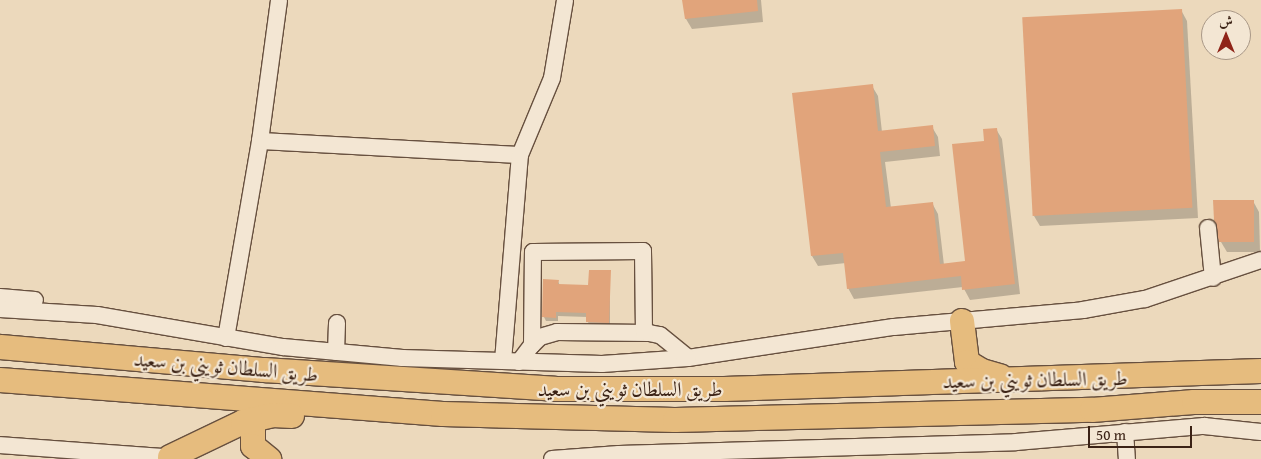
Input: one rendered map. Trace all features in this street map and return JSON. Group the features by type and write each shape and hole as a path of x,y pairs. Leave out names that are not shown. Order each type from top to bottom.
{"highway":[{"path":"962,321 968,362 982,371 1014,379"},
{"name":"طريق السلطان ثويني بن سعيد","path":"0,347 264,370 554,389 724,388 1261,370"},
{"name":"طريق السلطان ثويني بن سعيد","path":"0,380 443,414 675,420 1092,410 1194,402 1261,402"},
{"path":"181,458 253,419 273,415 577,431 675,420"},
{"path":"253,419 253,446 269,459"}],"street":[{"path":"226,338 260,141 279,0"},
{"path":"511,362 520,155 552,78 565,0"},
{"path":"260,141 520,155"},
{"path":"1208,228 1214,278"},
{"path":"532,345 533,252 643,251 644,332 649,333"},
{"path":"0,309 97,316 226,338 336,352 402,358 602,364 688,358 830,336 1092,308 1145,299 1214,278 1258,262"},
{"path":"0,297 63,304 97,316"},
{"path":"336,352 337,323"},
{"path":"511,362 540,337 558,332 649,333 660,335 688,358"},
{"path":"552,459 942,446 1204,426 1261,432"},
{"path":"1125,432 1127,459"},
{"path":"0,444 181,458"}],"building":[{"path":"682,0 757,0 758,11 685,19"},
{"path":"1182,9 1192,208 1033,216 1022,17"},
{"path":"873,84 878,131 933,125 935,146 880,152 886,207 933,202 940,264 965,261 952,144 984,141 983,129 997,128 1015,284 962,290 961,276 847,289 843,253 811,256 792,93"},
{"path":"1213,200 1254,200 1254,242 1219,242 1214,220"},
{"path":"589,270 611,270 609,323 586,322 586,313 556,312 556,318 542,317 543,279 559,280 558,284 588,285"}]}
